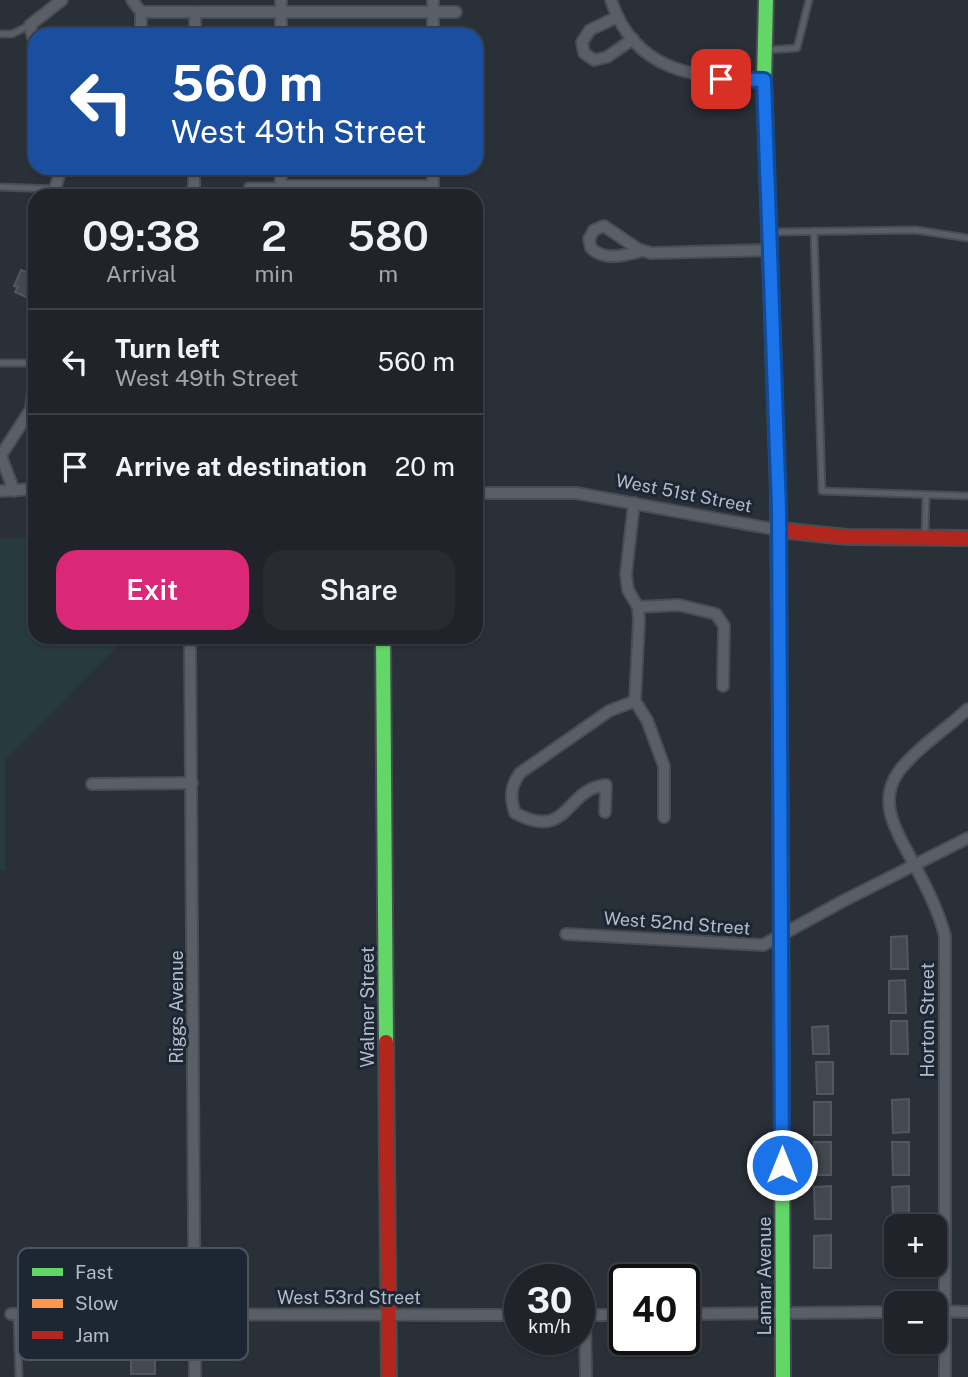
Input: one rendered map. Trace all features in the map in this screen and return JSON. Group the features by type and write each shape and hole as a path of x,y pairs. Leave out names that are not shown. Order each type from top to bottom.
{"street":[{"path":"31,28 30,25 62,0"},
{"path":"132,0 141,12 141,28"},
{"path":"281,0 281,28"},
{"path":"433,0 433,28"},
{"path":"611,0 617,17 633,39 657,60 685,74 714,79 764,80"},
{"name":"Lamar Avenue","path":"766,0 764,80 779,530 783,1377"},
{"path":"141,12 195,12 218,6 281,12 456,12"},
{"path":"195,12 195,28"},
{"path":"617,17 587,32 582,42 584,53 593,60 600,60 633,39"},
{"path":"281,175 281,186 433,186 433,175"},
{"path":"642,251 607,226 596,228 589,239 591,248 600,255 616,256 642,251 660,254 769,250"},
{"path":"14,491 1,456 28,414"},
{"path":"0,491 28,490"},
{"name":"West 51st Street","path":"483,493 576,493 779,530 846,537 968,538"},
{"path":"634,503 626,574 628,590 638,607 635,701 647,720 664,766 664,817"},
{"path":"638,607 679,605 716,614 723,626 723,686"},
{"name":"Riggs Avenue","path":"190,644 195,1248"},
{"name":"Walmer Street","path":"383,644 389,1377"},
{"path":"604,812 606,785 581,793 566,814 557,819 526,819 515,813 510,799 512,784 520,773 609,711 635,701"},
{"name":"Horton Street","path":"940,1291 945,936 890,816 890,790 901,769 968,709"},
{"path":"92,784 192,783"},
{"name":"West 52nd Street","path":"566,934 760,946 968,838"},
{"path":"947,1311 968,1312"},
{"path":"700,1314 884,1312"},
{"name":"West 53rd Street","path":"14,1314 18,1314"},
{"name":"West 53rd Street","path":"248,1314 504,1315"},
{"name":"Horton Street","path":"943,1354 945,1377"},
{"path":"585,1355 586,1377"}],"lane":[{"path":"764,50 797,48 809,0"},
{"path":"0,34 12,34 30,25"},
{"path":"245,189 248,186 281,186"},
{"path":"0,187 28,189"},
{"path":"814,230 821,491 968,496"},
{"path":"769,232 916,230 968,237"},
{"path":"0,363 28,363"},
{"path":"926,496 926,538"},
{"path":"14,1314 19,1377"}],"green space":[{"path":"28,538 28,644 119,644 5,760 5,870 0,871 0,539"}],"building":[{"path":"28,268 28,298 15,292 18,287 14,286 21,270 26,272"},
{"path":"907,936 908,969 891,969 891,937"},
{"path":"905,980 906,1013 889,1013 889,981"},
{"path":"891,1021 907,1021 908,1054 891,1054"},
{"path":"828,1026 829,1054 813,1054 812,1027"},
{"path":"816,1062 833,1062 833,1094 817,1094"},
{"path":"909,1099 909,1132 893,1133 892,1100"},
{"path":"814,1102 831,1102 831,1135 814,1135"},
{"path":"814,1142 831,1142 831,1175 815,1175"},
{"path":"892,1142 909,1142 909,1175 893,1175"},
{"path":"831,1186 831,1219 815,1219 814,1187"},
{"path":"909,1186 909,1214 893,1214 892,1187"},
{"path":"831,1235 831,1268 814,1268 814,1236"},
{"path":"131,1360 155,1360 155,1374 131,1374"}],"traffic: fast":[{"path":"766,0 764,80 778,490"},
{"path":"383,644 386,1042"},
{"path":"781,849 783,1377"}],"traffic: slow":[{"path":"778,490 781,849"}],"traffic: jam":[{"path":"779,530 847,537 968,538"},
{"path":"386,1042 389,1377"}],"route":[{"path":"721,79 764,80 779,509 782,1165"}]}
